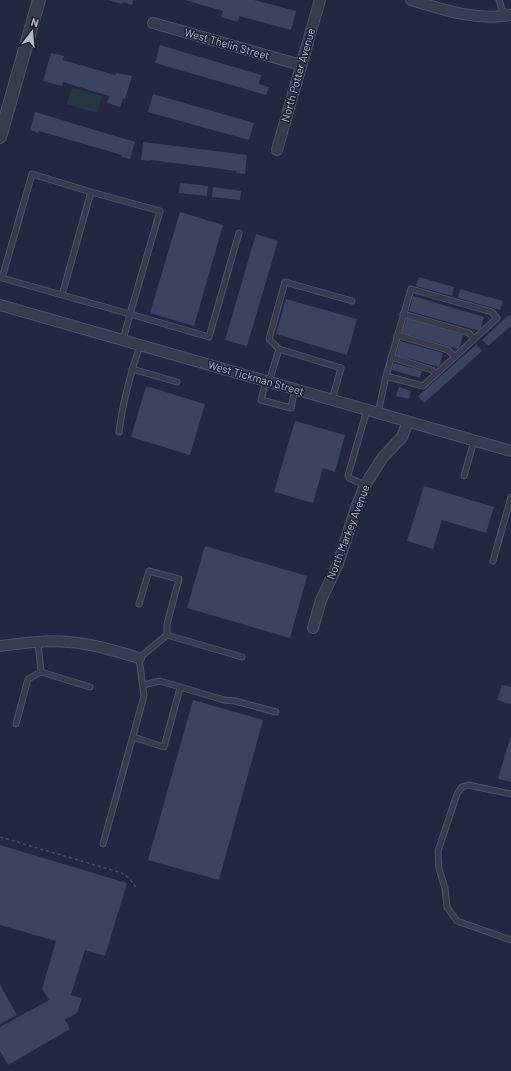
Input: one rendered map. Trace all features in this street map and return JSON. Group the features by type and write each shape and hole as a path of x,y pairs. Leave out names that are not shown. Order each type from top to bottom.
{"street":[{"path":"0,137 39,0"},
{"name":"North Potter Avenue","path":"277,150 320,0"},
{"path":"411,0 467,16 508,16"},
{"name":"West Thelin Street","path":"153,23 301,65"},
{"name":"West Tickman Street","path":"0,305 511,451"},
{"name":"North Markey Avenue","path":"313,628 321,600 338,564 356,508 365,486 383,457 402,437 408,422"},
{"path":"0,646 52,641 83,644 109,649 139,658"}],"lane":[{"path":"499,0 508,16"},
{"path":"123,340 130,314 160,211 32,174 2,278 130,314 209,337 239,233"},
{"path":"62,295 91,192"},
{"path":"332,400 341,368 279,349 269,339 286,282 352,301"},
{"path":"378,413 386,376 410,289 492,312 497,318 423,386 386,376"},
{"path":"403,314 469,333 474,339"},
{"path":"397,335 448,350 455,357"},
{"path":"119,432 122,409 132,369 140,345"},
{"path":"279,349 261,400 290,408 296,389"},
{"path":"391,358 432,370 436,374"},
{"path":"132,369 177,382"},
{"path":"365,486 349,478 348,475 367,410"},
{"path":"464,476 474,441"},
{"path":"493,561 511,497"},
{"path":"139,604 149,571 179,580 167,624 167,635"},
{"path":"167,635 242,657"},
{"path":"103,844 144,696 139,658 167,635"},
{"path":"38,642 41,672"},
{"path":"16,724 28,679 41,672 90,687"},
{"path":"143,685 160,681 224,700 235,701 276,712"},
{"path":"133,737 164,746 180,688"},
{"path":"511,794 468,785 462,786 457,794 438,851 439,869 445,888 447,907 457,921 511,940"}],"path":[{"path":"0,838 122,874 129,878 136,887"}],"shaded area":[{"path":"72,88 102,96 97,113 67,104"}],"building":[{"path":"108,0 133,0 132,5"},
{"path":"185,0 254,0 296,11 291,30 239,16 238,22 221,17 223,11"},
{"path":"160,45 261,75 259,84 269,87 266,95 155,63"},
{"path":"51,53 64,56 63,60 115,75 116,73 132,76 125,99 123,98 120,107 107,103 109,96 63,82 62,86 43,81"},
{"path":"153,94 254,123 249,140 148,112"},
{"path":"35,112 135,142 130,159 121,157 122,155 39,131 38,133 30,130"},
{"path":"143,142 247,155 245,174 236,173 237,171 141,160"},
{"path":"180,183 208,186 207,196 179,193"},
{"path":"213,187 241,191 240,200 212,197"},
{"path":"180,212 223,225 194,326 150,313"},
{"path":"256,234 278,241 247,346 225,340"},
{"path":"419,277 454,287 452,296 416,286"},
{"path":"460,289 503,301 500,310 458,298"},
{"path":"413,296 484,317 480,331 409,311"},
{"path":"286,299 357,319 347,355 276,334"},
{"path":"509,315 511,317 511,326 488,346 482,340"},
{"path":"407,318 463,335 459,349 402,333"},
{"path":"400,341 443,353 439,367 396,355"},
{"path":"476,345 482,351 424,403 418,396"},
{"path":"394,363 422,371 420,378 392,370"},
{"path":"146,386 205,404 190,455 131,437"},
{"path":"399,387 411,391 409,399 396,396"},
{"path":"295,421 345,435 335,472 323,468 313,503 274,492"},
{"path":"424,486 494,507 486,533 442,520 433,549 407,541"},
{"path":"205,546 307,576 290,638 187,608"},
{"path":"502,685 511,687 511,704 497,700"},
{"path":"193,700 263,720 219,880 148,860"},
{"path":"511,735 511,782 498,779"},
{"path":"0,845 127,883 105,956 85,950 71,995 82,998 77,1013 65,1020 70,1029 8,1065 0,1051 0,1027 49,1000 42,989 56,941 0,925"},
{"path":"0,985 17,1015 0,1024"}]}
